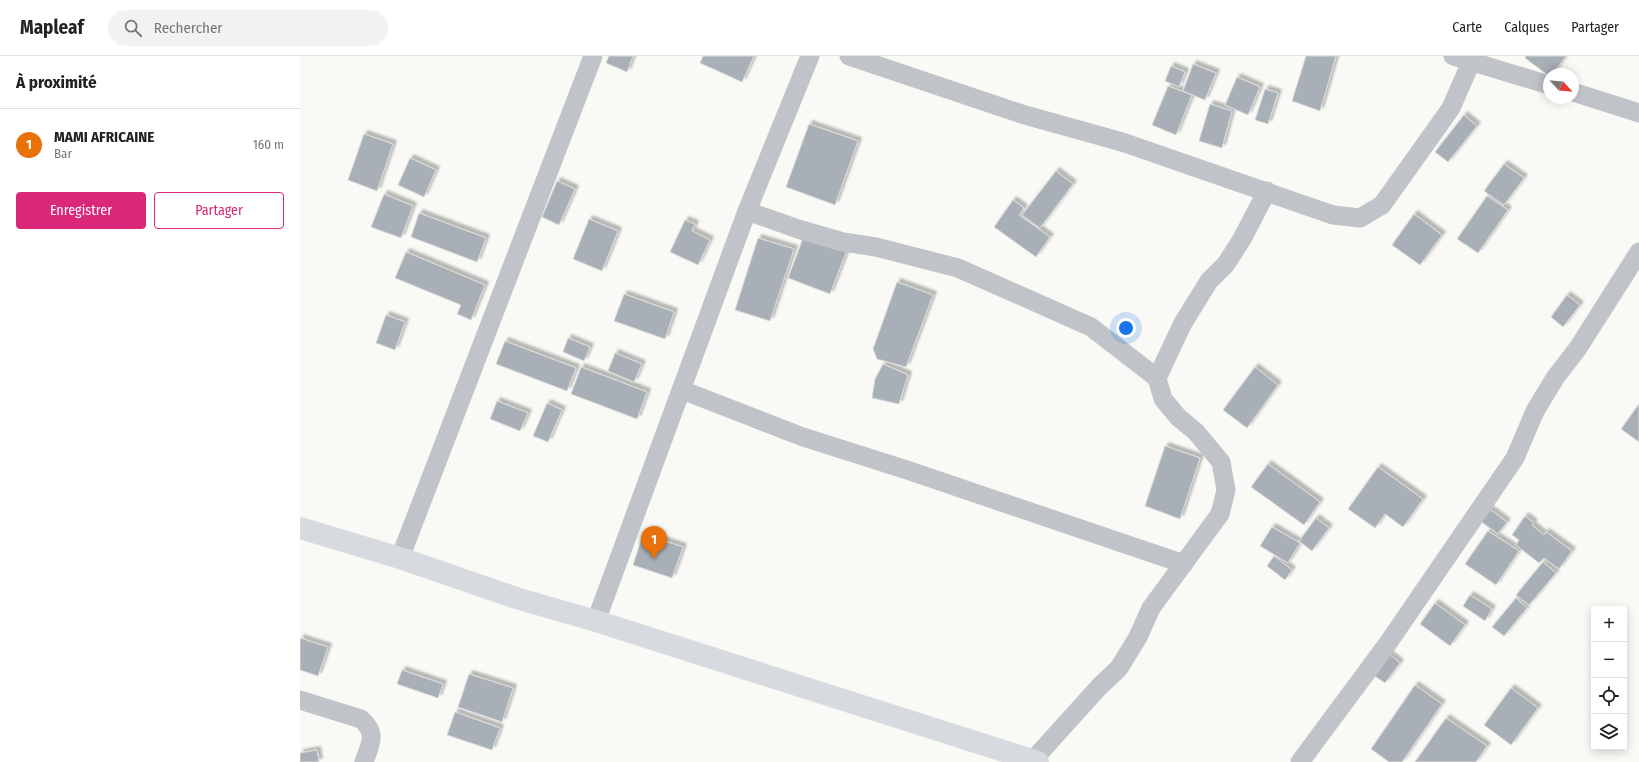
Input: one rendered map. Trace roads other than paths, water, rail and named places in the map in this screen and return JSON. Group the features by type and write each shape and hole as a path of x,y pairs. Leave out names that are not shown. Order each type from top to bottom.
{"main road":[{"path":"300,528 400,558 516,598 596,621 775,680 1035,761"}],"street":[{"path":"400,558 593,56"},
{"path":"596,621 747,211 810,56"},
{"path":"849,56 1025,115 1122,142 1333,215 1360,218 1382,205 1451,108 1471,62"},
{"path":"1453,56 1543,83"},
{"path":"1579,94 1639,113"},
{"path":"1157,378 1183,324 1209,281 1226,264 1242,239 1267,191"},
{"path":"747,211 798,230 843,242 876,247 958,268 1092,327 1157,378 1163,399 1178,417 1196,432 1221,462 1226,490 1220,514 1151,608 1138,637 1120,668 1099,688 1035,761"},
{"path":"1300,762 1386,646 1515,458 1535,411 1551,385 1578,348 1639,252"},
{"path":"682,390 803,436 1184,564"},
{"path":"300,700 361,719 369,726 372,736 364,762"}],"place":[{"name":"MAMI AFRICAINE","path":"654,559"}]}
